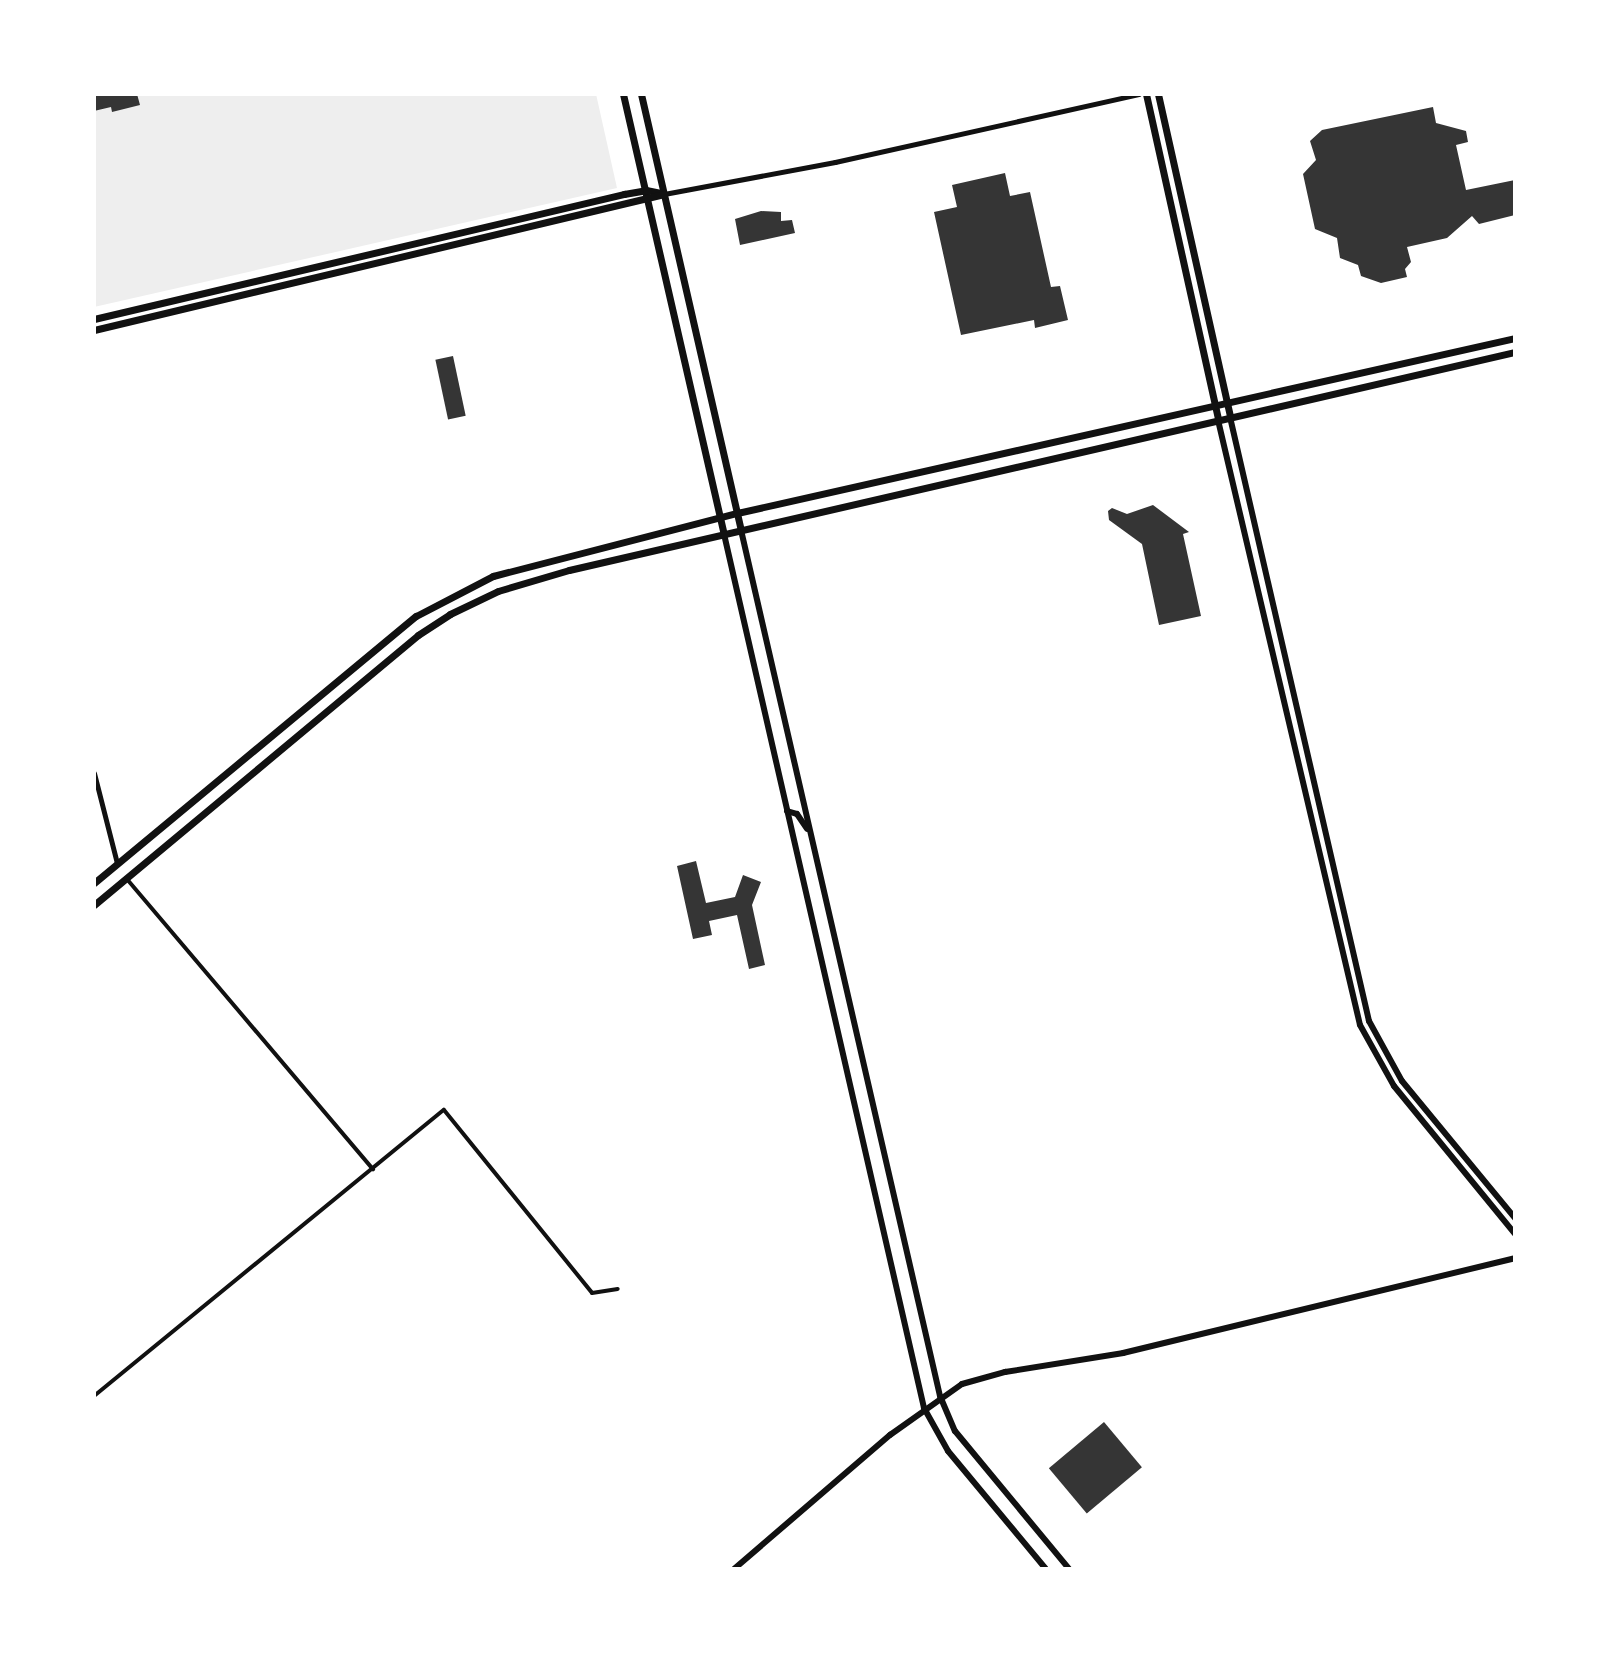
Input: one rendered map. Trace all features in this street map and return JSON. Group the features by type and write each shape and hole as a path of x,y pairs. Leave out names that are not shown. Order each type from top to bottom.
{"main road":[{"path":"623,94 924,1408 933,1430 948,1451 1046,1569"},
{"path":"641,94 940,1396 955,1431 1069,1569"},
{"path":"1146,94 1218,420 1360,1025 1394,1086 1515,1234"},
{"path":"1158,94 1369,1021 1402,1081 1515,1218"},
{"path":"94,319 360,254 646,190 664,194"},
{"path":"94,330 664,194"},
{"path":"94,883 393,635 444,599 504,573 737,513 1515,338"},
{"path":"94,905 418,635 450,614 523,583 1515,352"},
{"path":"787,811 797,814 812,840"},
{"path":"117,863 126,878"},
{"path":"734,1569 924,1408 972,1380 1123,1353 1515,1258"}],"street":[{"path":"664,194 823,164 1138,94"},
{"path":"94,773 117,863"},
{"path":"126,878 373,1169"},
{"path":"94,1396 444,1110 592,1293 618,1289"}],"shaded area":[{"path":"94,94 596,94 617,188 94,307"}],"building":[{"path":"94,94 137,94 140,105 112,112 111,107 94,111"},
{"path":"1433,107 1436,123 1466,131 1468,142 1456,145 1466,190 1515,180 1515,215 1479,224 1472,216 1447,238 1407,247 1411,262 1405,269 1407,277 1381,283 1361,276 1358,265 1340,258 1337,238 1315,229 1303,174 1316,160 1310,141 1322,130"},
{"path":"1005,173 1010,196 1030,192 1051,287 1060,286 1068,320 1035,328 1034,320 961,335 934,212 957,207 952,185"},
{"path":"761,211 781,212 781,221 792,220 795,233 740,245 735,219"},
{"path":"453,356 466,416 448,419 435,360"},
{"path":"1153,505 1189,532 1183,534 1201,616 1159,625 1142,544 1109,520 1108,511 1112,508 1127,514"},
{"path":"696,861 706,903 735,897 743,875 761,882 752,905 765,965 749,969 737,915 709,921 712,935 693,939 677,866"},
{"path":"1104,1422 1142,1467 1087,1513 1049,1468"}]}
